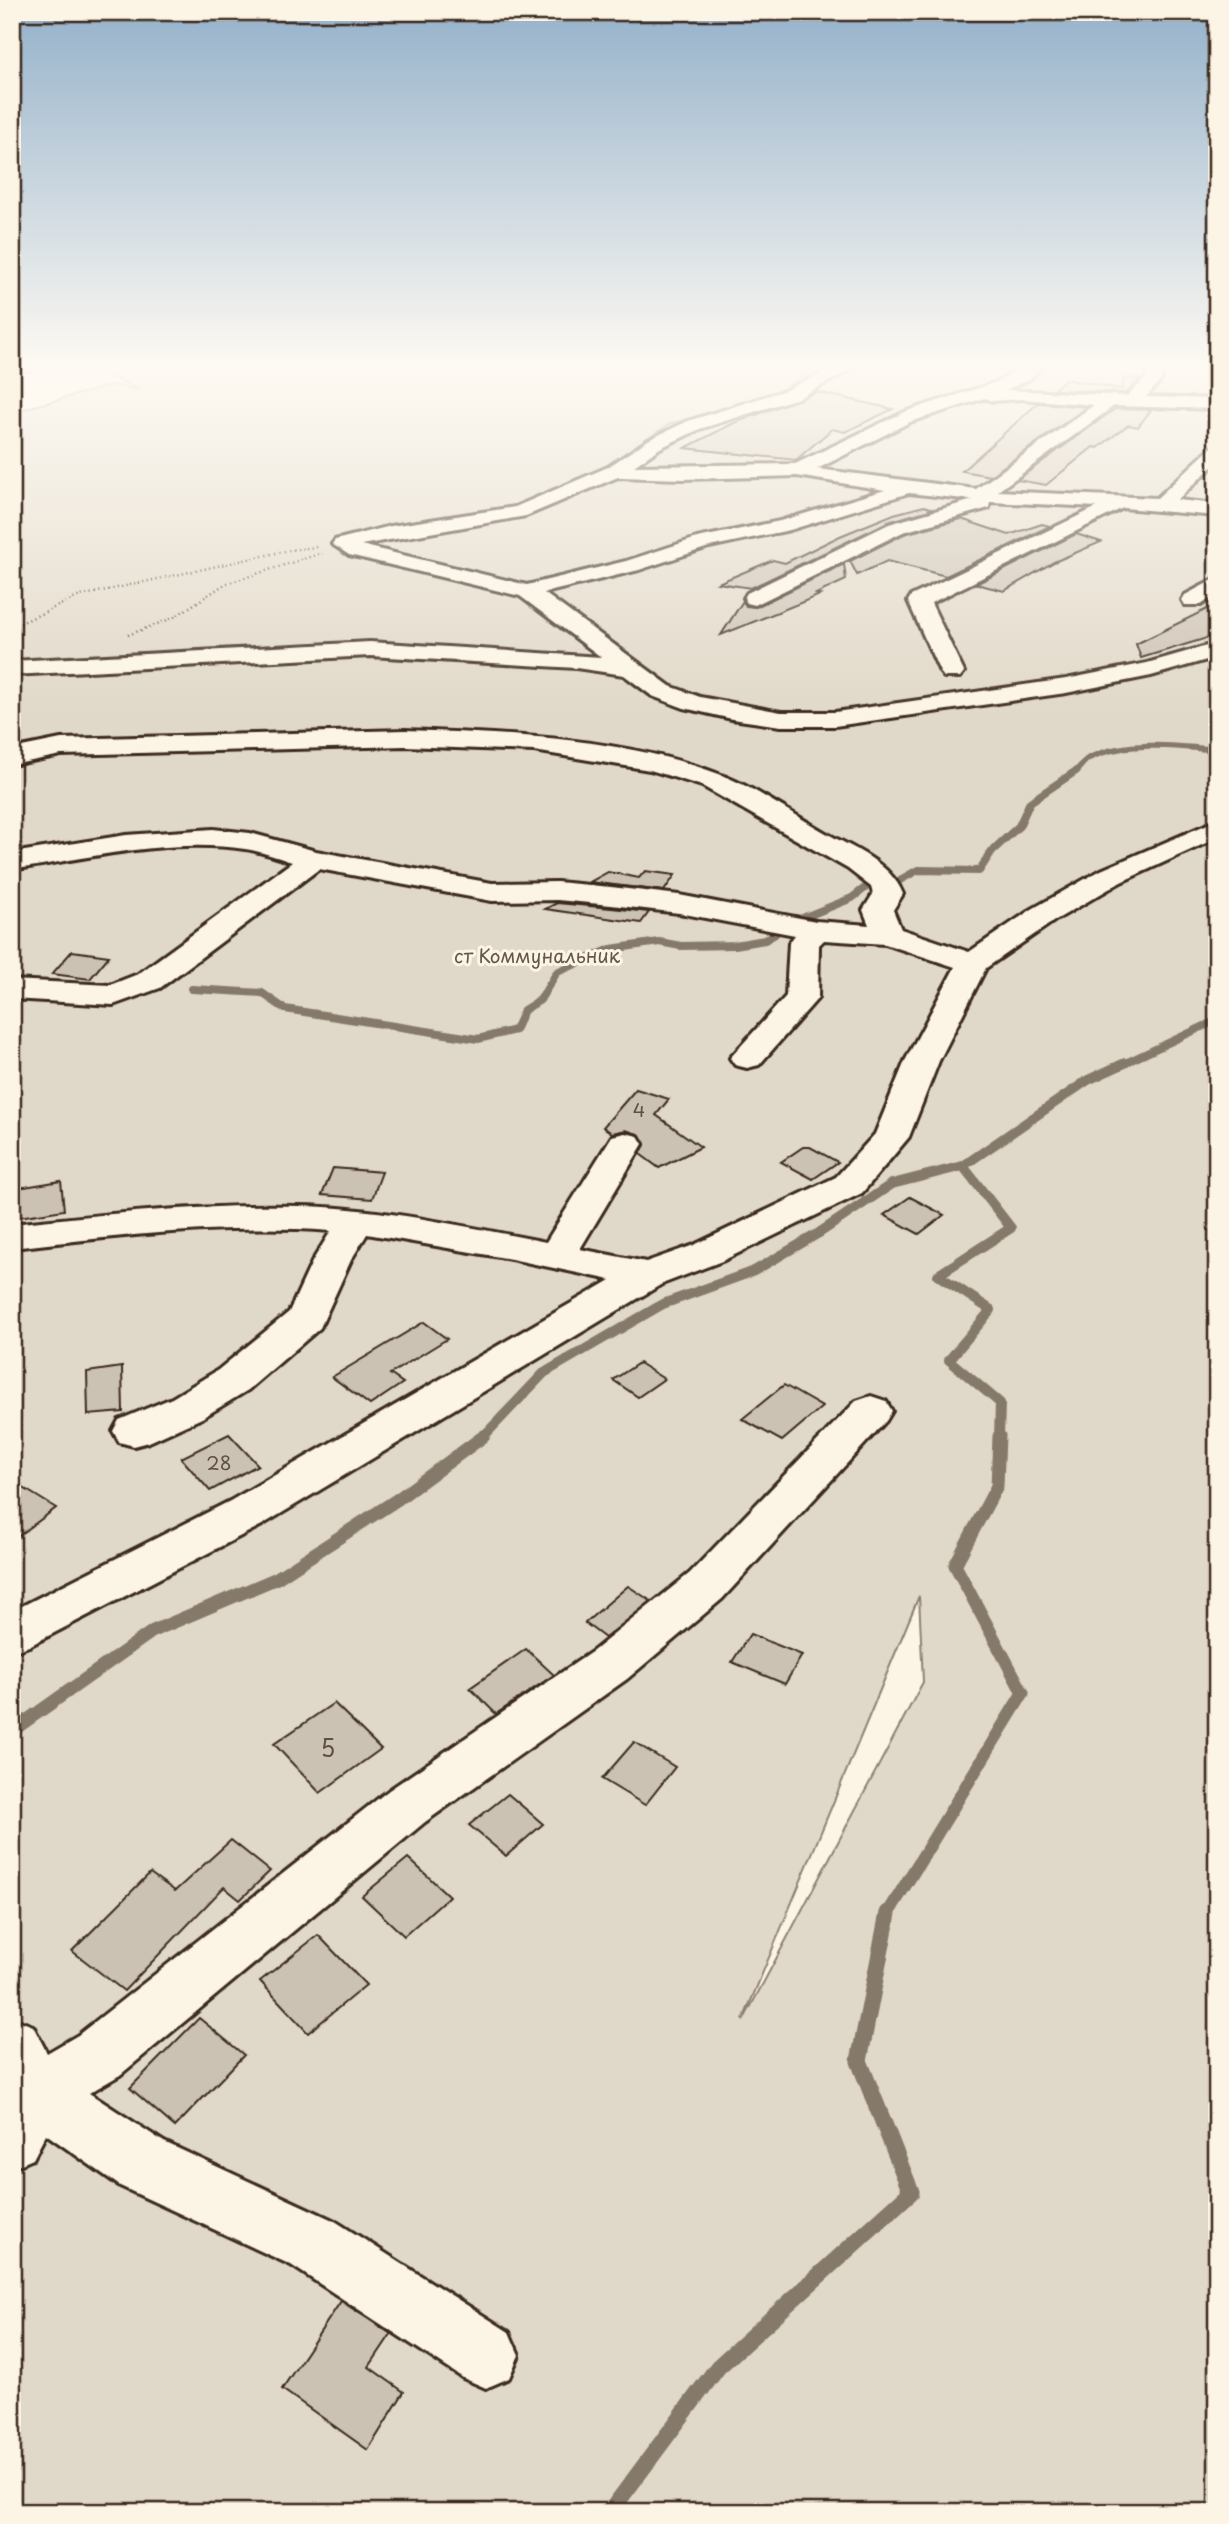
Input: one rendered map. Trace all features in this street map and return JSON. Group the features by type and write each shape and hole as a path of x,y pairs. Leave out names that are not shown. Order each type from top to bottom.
{"street":[{"path":"342,544 391,532 519,512 589,484"},
{"path":"882,484 1004,497 1121,504 1164,502 1217,510"},
{"path":"980,495 996,484"},
{"path":"1164,502 1183,484"},
{"path":"527,591 632,566 705,542 783,526 912,488"},
{"path":"755,598 896,528 1004,497"},
{"path":"952,672 919,601 1121,504"},
{"path":"342,544 356,551 527,591 662,691 693,703 781,719 835,719 1066,686 1151,669 1217,650"},
{"path":"1193,600 1217,584"},
{"path":"12,668 370,649 576,661 633,669"},
{"path":"12,757 61,747 405,738 534,743 653,763 711,780 858,863 884,883 888,894 878,911 888,935"},
{"path":"12,1633 246,1513 648,1275 708,1253 849,1185 891,1137 922,1060 973,963 1043,915 1111,876 1217,828"},
{"path":"12,862 158,840 205,837 243,840 314,859 492,892 556,891 611,895 679,904 816,930 888,935 973,963"},
{"path":"12,989 114,995 149,981 314,859"},
{"path":"747,1058 802,998 804,943 816,930"},
{"path":"555,1258 625,1144"},
{"path":"12,1236 127,1223 299,1216 356,1221 511,1247 648,1275"},
{"path":"134,1431 187,1408 233,1380 306,1319 332,1260 356,1221"},
{"path":"20,2092 99,2055 407,1806 610,1665 706,1586 871,1411"},
{"path":"20,2092 142,2164 313,2243 486,2356"}],"path":[{"path":"12,627 80,596 290,550 342,544"},
{"path":"123,636 173,618 225,584 312,558 342,544"}],"green space":[{"name":"ст Коммунальник","path":"12,484 1217,484 1217,2512 12,2512","holes":["919,1596 923,1682 743,2021"]}],"building":[{"path":"924,506 933,509 888,522 751,588 718,583 773,560 785,563 840,536 894,514"},
{"path":"961,519 1009,535 1042,524 1050,526 946,576 887,561 857,575 850,561 904,534"},
{"path":"1076,534 1101,542 1054,562 1004,591 976,584"},
{"path":"844,564 846,580 816,594 820,595 721,635 743,601 746,606 756,607"},
{"path":"1217,604 1217,635 1141,658 1136,644"},
{"path":"645,871 675,875 664,891 590,882 608,872 639,878"},
{"path":"557,903 649,912 641,923 545,909"},
{"path":"72,951 109,956 90,979 52,974"},
{"path":"636,1089 669,1099 656,1115 701,1147 659,1168 640,1154 645,1145 640,1135 626,1130 612,1133 603,1127"},
{"path":"803,1147 810,1147 838,1162 813,1179 781,1162"},
{"path":"333,1168 382,1172 372,1199 322,1195"},
{"path":"61,1181 64,1210 12,1218 12,1189"},
{"path":"910,1197 944,1215 919,1234 884,1215"},
{"path":"424,1322 447,1339 390,1374 403,1383 370,1405 332,1377"},
{"path":"639,1363 664,1379 638,1397 613,1380"},
{"path":"122,1367 123,1412 88,1415 87,1372"},
{"path":"784,1385 822,1407 782,1441 742,1419"},
{"path":"229,1434 258,1465 210,1491 181,1458"},
{"path":"12,1481 56,1508 12,1541"},
{"path":"628,1586 651,1601 605,1638 585,1623"},
{"path":"750,1634 802,1655 785,1684 732,1662"},
{"path":"526,1649 554,1675 496,1714 470,1688"},
{"path":"334,1703 381,1749 320,1793 274,1744"},
{"path":"634,1742 675,1767 645,1805 602,1779"},
{"path":"508,1794 543,1824 506,1856 469,1825"},
{"path":"231,1840 270,1871 240,1900 224,1887 124,1991 72,1951 150,1873 175,1891"},
{"path":"408,1858 449,1896 404,1936 362,1896"},
{"path":"318,1935 366,1985 308,2033 260,1981"},
{"path":"199,2018 244,2055 175,2127 130,2088"},
{"path":"341,2301 391,2334 369,2367 404,2392 368,2450 282,2389"}],"waterway":[{"path":"1073,773 1089,758 1120,749 1152,746 1217,750"},
{"path":"900,880 918,870 979,871 992,851 1019,826 1030,802 1076,771"},
{"path":"800,919 852,898 865,888"},
{"path":"192,989 262,993 285,1009 478,1039 515,1030 524,1010 540,1000 557,972 611,949 659,942 681,946 735,945 765,940 775,934"},
{"path":"1121,1065 1217,1020"},
{"path":"963,1166 1088,1080 1125,1063"},
{"path":"484,1436 544,1373 663,1304 754,1271 819,1233 892,1184 963,1166"},
{"path":"963,1166 1011,1228 938,1275 991,1310 949,1360 1000,1403 999,1438"},
{"path":"12,1731 153,1631 277,1578 398,1499 484,1436"},
{"path":"888,1914 1023,1693 955,1565 997,1486 999,1436"},
{"path":"610,2512 718,2367 911,2192 859,2061 888,1914"}]}
